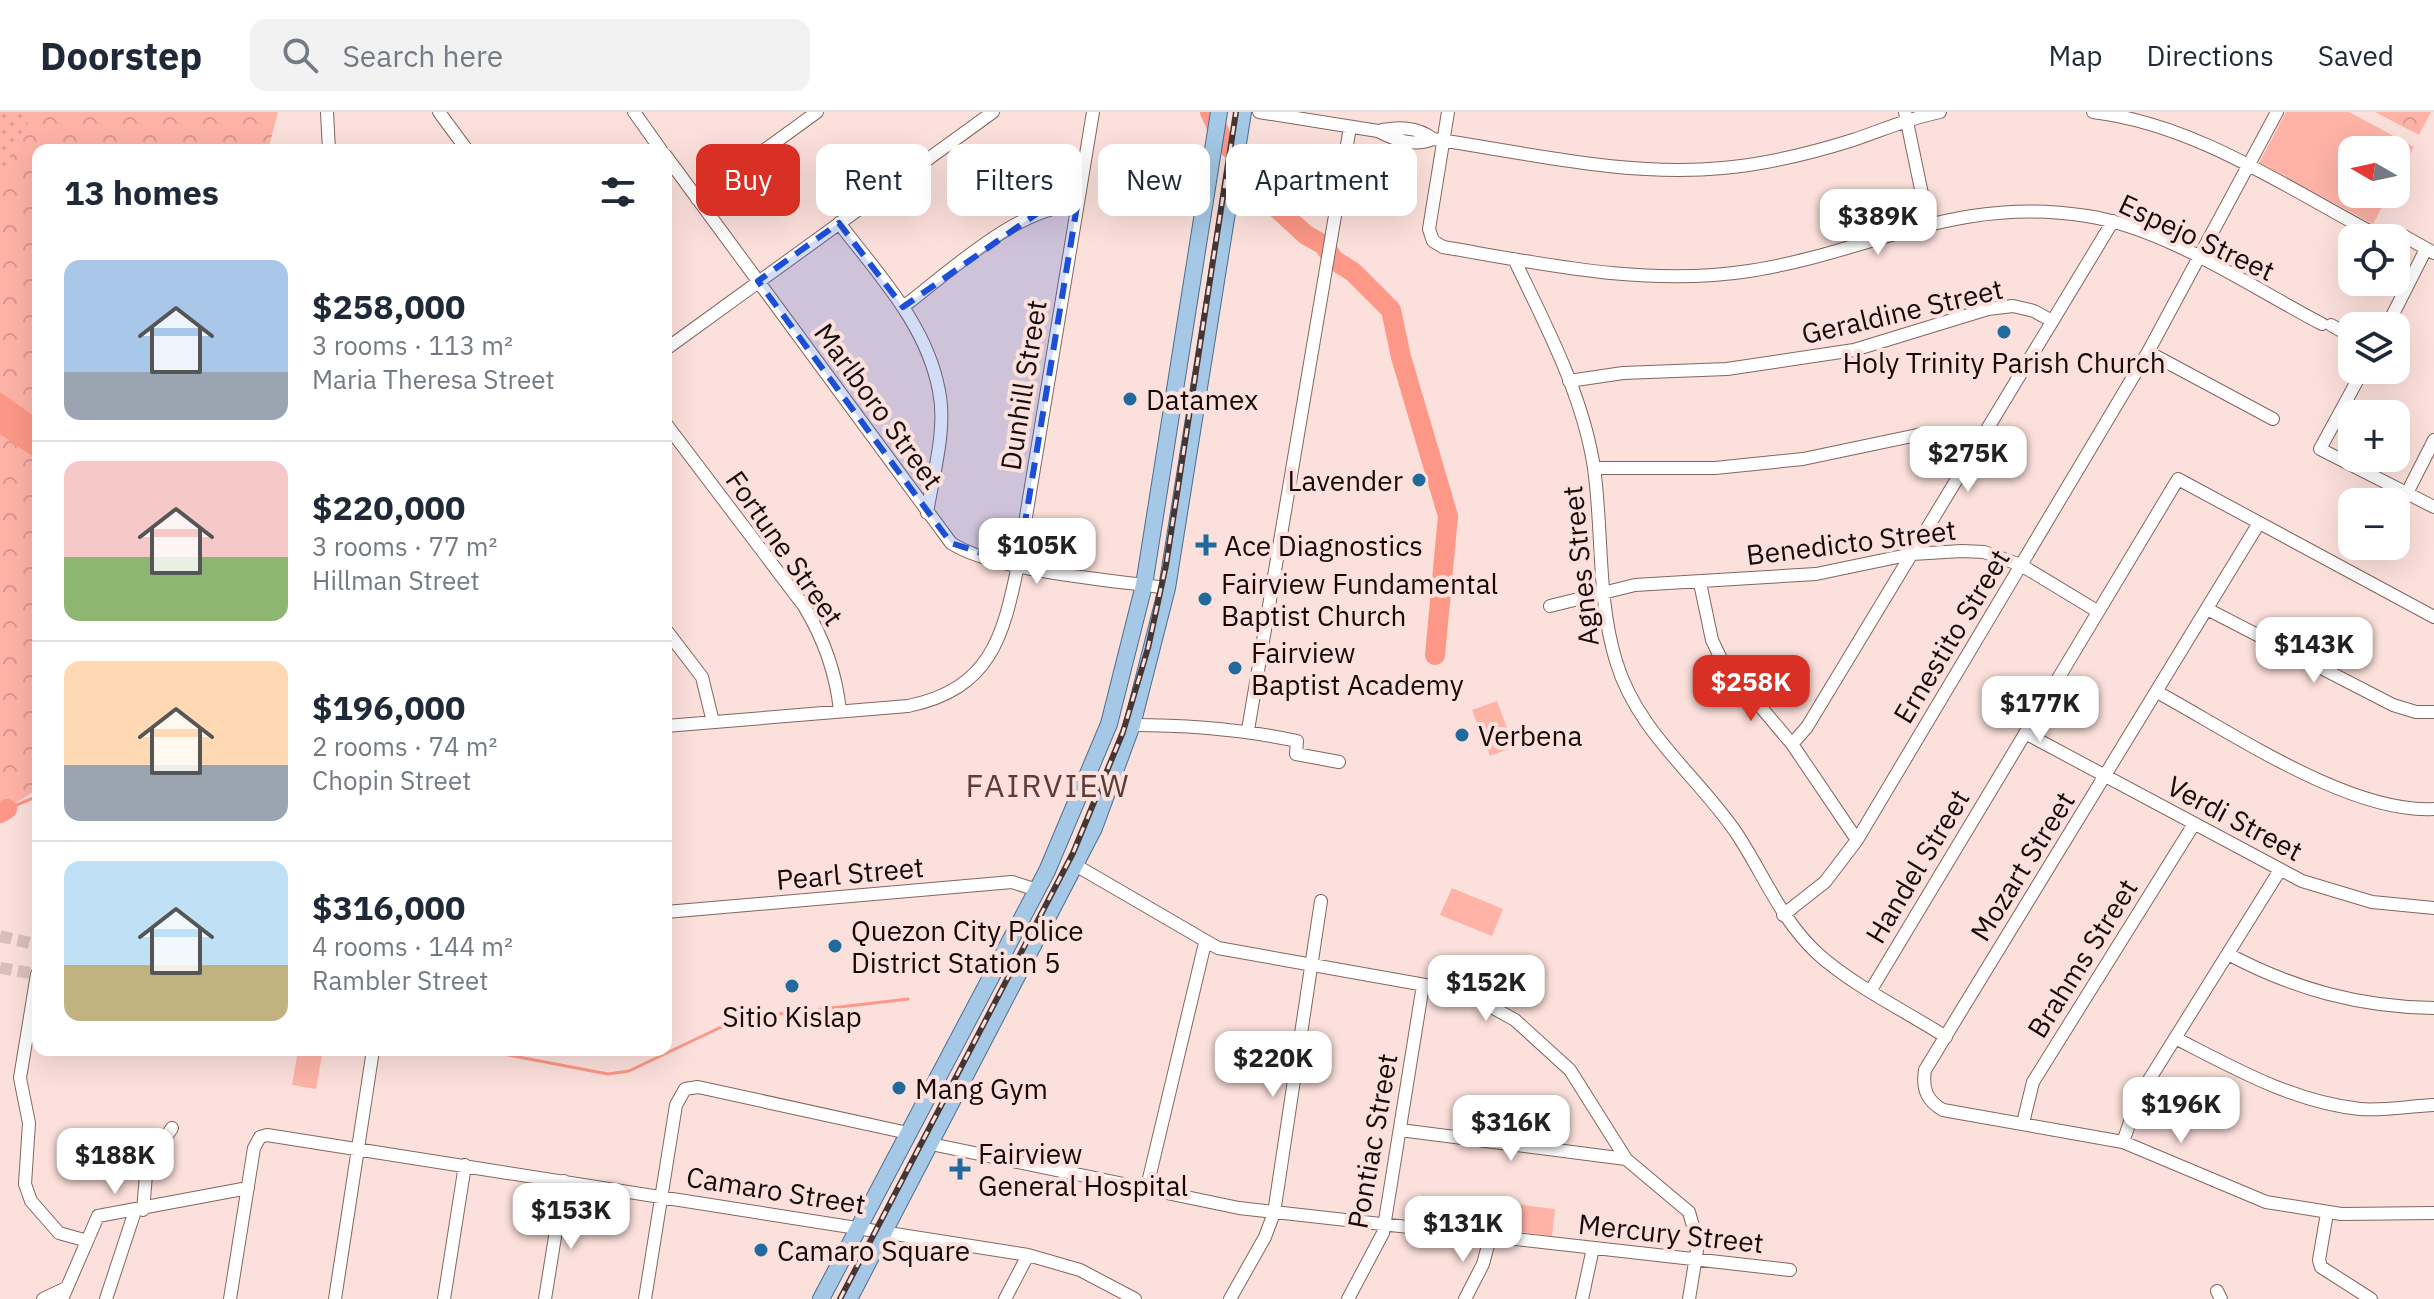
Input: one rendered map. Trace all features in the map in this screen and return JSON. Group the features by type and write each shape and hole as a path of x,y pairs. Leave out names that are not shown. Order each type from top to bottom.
{"main road":[{"path":"821,1299 1037,890 1109,724 1144,585 1219,112"},
{"path":"849,1299 1077,866 1132,725 1167,588 1243,112"}],"street":[{"path":"327,112 329,144"},
{"path":"439,112 463,144"},
{"path":"773,144 817,112"},
{"path":"672,345 993,112"},
{"name":"Dunhill Street","path":"1082,177 1093,112"},
{"path":"1259,112 1378,131 1395,127 1424,131 1438,140 1585,164 1648,169 1724,168 1824,148 1905,115 1940,112"},
{"path":"1438,140 1448,112"},
{"path":"2093,112 2119,115 2190,137 2356,224"},
{"name":"Ernestito Street","path":"1783,915 1825,882 1857,840 2148,352 2277,112"},
{"path":"640,114 658,144"},
{"path":"1905,115 1928,223"},
{"path":"1248,730 1350,127"},
{"name":"Espejo Street","path":"1438,140 1429,229 1433,241 1443,247 1634,275 1748,271 1819,255 1928,223 1992,211 2022,210 2113,221 2199,259 2338,330"},
{"name":"Marlboro Street","path":"672,164 696,198"},
{"name":"Marlboro Street","path":"710,216 951,543 962,550 1018,565 1167,588"},
{"path":"903,307 1030,216"},
{"name":"Dunhill Street","path":"672,725 931,701 983,667 1003,628 1018,565 1075,216"},
{"path":"1792,744 1807,727 2113,221"},
{"path":"839,223 903,307 922,338 940,392 940,430 927,513"},
{"path":"2395,312 2430,251 2410,240"},
{"name":"Agnes Street","path":"1514,259 1581,411 1594,468 1607,631 1617,665 1643,720 1736,832 1783,915 1818,954 1946,1037"},
{"name":"Geraldine Street","path":"1569,381 1597,375 1727,369 1854,350 1988,309 2013,306 2034,311 2052,321"},
{"path":"2148,352 2273,419"},
{"path":"2355,384 2320,449 2397,488"},
{"name":"Fortune Street","path":"672,432 804,606 821,635 835,678 840,711"},
{"path":"1594,468 1715,468 1803,459 1922,434 1942,435 1974,449"},
{"path":"2410,488 2434,440"},
{"name":"Handel Street","path":"1871,990 2178,479 2259,523"},
{"path":"2410,495 2434,507"},
{"path":"2259,523 2432,612"},
{"name":"Mozart Street","path":"2023,1123 1943,1110 1930,1103 1923,1081 1925,1070 2259,523"},
{"name":"Benedicto Street","path":"1550,606 1635,585 1816,574 1912,554 1984,552 2021,565 2097,611"},
{"path":"1700,583 1712,640 1722,661 1792,744 1857,840"},
{"path":"2207,609 2393,705 2434,712"},
{"path":"672,638 702,677 713,722"},
{"path":"2157,692 2357,798 2398,807 2434,809"},
{"path":"1132,725 1211,726 1248,730 1297,741 1296,754 1339,762"},
{"name":"Verdi Street","path":"2025,733 2280,870 2350,898 2434,908"},
{"name":"Brahms Street","path":"2023,1123 2033,1082 2194,824"},
{"path":"1077,866 1205,943 1246,956 1423,985 1479,1000 1537,1036 1570,1070 1626,1159 1689,1212 1695,1226 1698,1260 1689,1299"},
{"path":"2123,1142 2139,1096 2280,870"},
{"name":"Pearl Street","path":"672,911 1012,882 1037,890"},
{"path":"1230,1299 1265,1237 1274,1213 1321,901"},
{"path":"1146,1191 1205,943"},
{"path":"2228,954 2289,983 2333,997 2370,1005 2434,1008"},
{"name":"Pontiac Street","path":"1348,1299 1386,1224 1423,985"},
{"path":"32,1005 20,1078 29,1123 25,1184 31,1201 59,1233 84,1240"},
{"path":"2175,1038 2276,1087 2326,1104 2362,1109 2434,1105"},
{"path":"335,1299 372,1056"},
{"path":"645,1299 676,1105 685,1089 698,1087 908,1133"},
{"path":"2023,1123 2123,1142 2179,1164 2246,1197 2327,1213 2434,1213"},
{"path":"106,1299 139,1211 147,1164 172,1128"},
{"path":"1400,1130 1626,1159"},
{"name":"Camaro Street","path":"248,1188 254,1148 260,1137 274,1135 1028,1255 1080,1270 1118,1295 1135,1299"},
{"name":"Mercury Street","path":"931,1144 1146,1191 1274,1213 1790,1270"},
{"path":"444,1299 465,1165"},
{"path":"545,1299 564,1181"},
{"path":"43,1299 64,1294 84,1240 98,1216 139,1211 248,1188 230,1299"},
{"path":"2327,1213 2321,1267 2371,1299"},
{"path":"1465,1299 1483,1264 1490,1238"},
{"path":"1582,1299 1593,1248"},
{"path":"1005,1299 1028,1255"}],"highlighted area":[{"path":"1077,206 1018,565 951,543 758,281 839,223 903,307 1042,210"}],"green space":[{"path":"0,112 278,112 270,144 32,144 32,793 0,813"},
{"path":"0,112 33,112 0,183"},
{"path":"2286,112 2349,112 2394,136 2338,136 2338,205 2259,163"},
{"path":"2375,112 2431,112 2419,135"},
{"path":"2343,208 2382,208 2373,224"},
{"path":"1497,701 1514,747 1490,756 1472,710"},
{"path":"1452,888 1503,909 1492,936 1440,915"},
{"path":"297,1056 322,1056 316,1089 292,1085"},
{"path":"1507,1203 1555,1209 1552,1236 1503,1230"}],"shaded area":[{"path":"0,392 32,415 32,456 0,434"}],"waterway":[{"path":"1210,112 1221,136 1270,202 1306,235 1324,245 1334,260 1353,272 1391,310 1401,357 1448,516 1435,655"},
{"path":"0,806 7,809 32,799"},
{"path":"0,813 7,809"},
{"path":"672,1050 719,1028 780,1014 908,999"},
{"path":"514,1056 608,1074 629,1071 660,1056"}],"tunnel":[{"path":"0,936 32,944"},
{"path":"0,968 32,973"}],"railway":[{"path":"840,1299 1073,853 1123,732 1148,648 1166,565 1236,112"}],"place":[{"name":"Holy Trinity Parish Church","path":"2004,332"},
{"name":"Datamex","path":"1130,399"},
{"name":"Lavender","path":"1419,480"},
{"name":"Ace Diagnostics","path":"1206,545"},
{"name":"Fairview Fundamental Baptist Church","path":"1205,599"},
{"name":"Fairview Baptist Academy","path":"1235,668"},
{"name":"Verbena","path":"1462,735"},
{"name":"Quezon City Police District Station 5","path":"835,946"},
{"name":"Sitio Kislap","path":"792,986"},
{"name":"Mang Gym","path":"899,1088"},
{"name":"Fairview General Hospital","path":"960,1169"},
{"name":"Camaro Square","path":"761,1250"}],"district":[{"name":"FAIRVIEW","path":"1048,785"}]}
